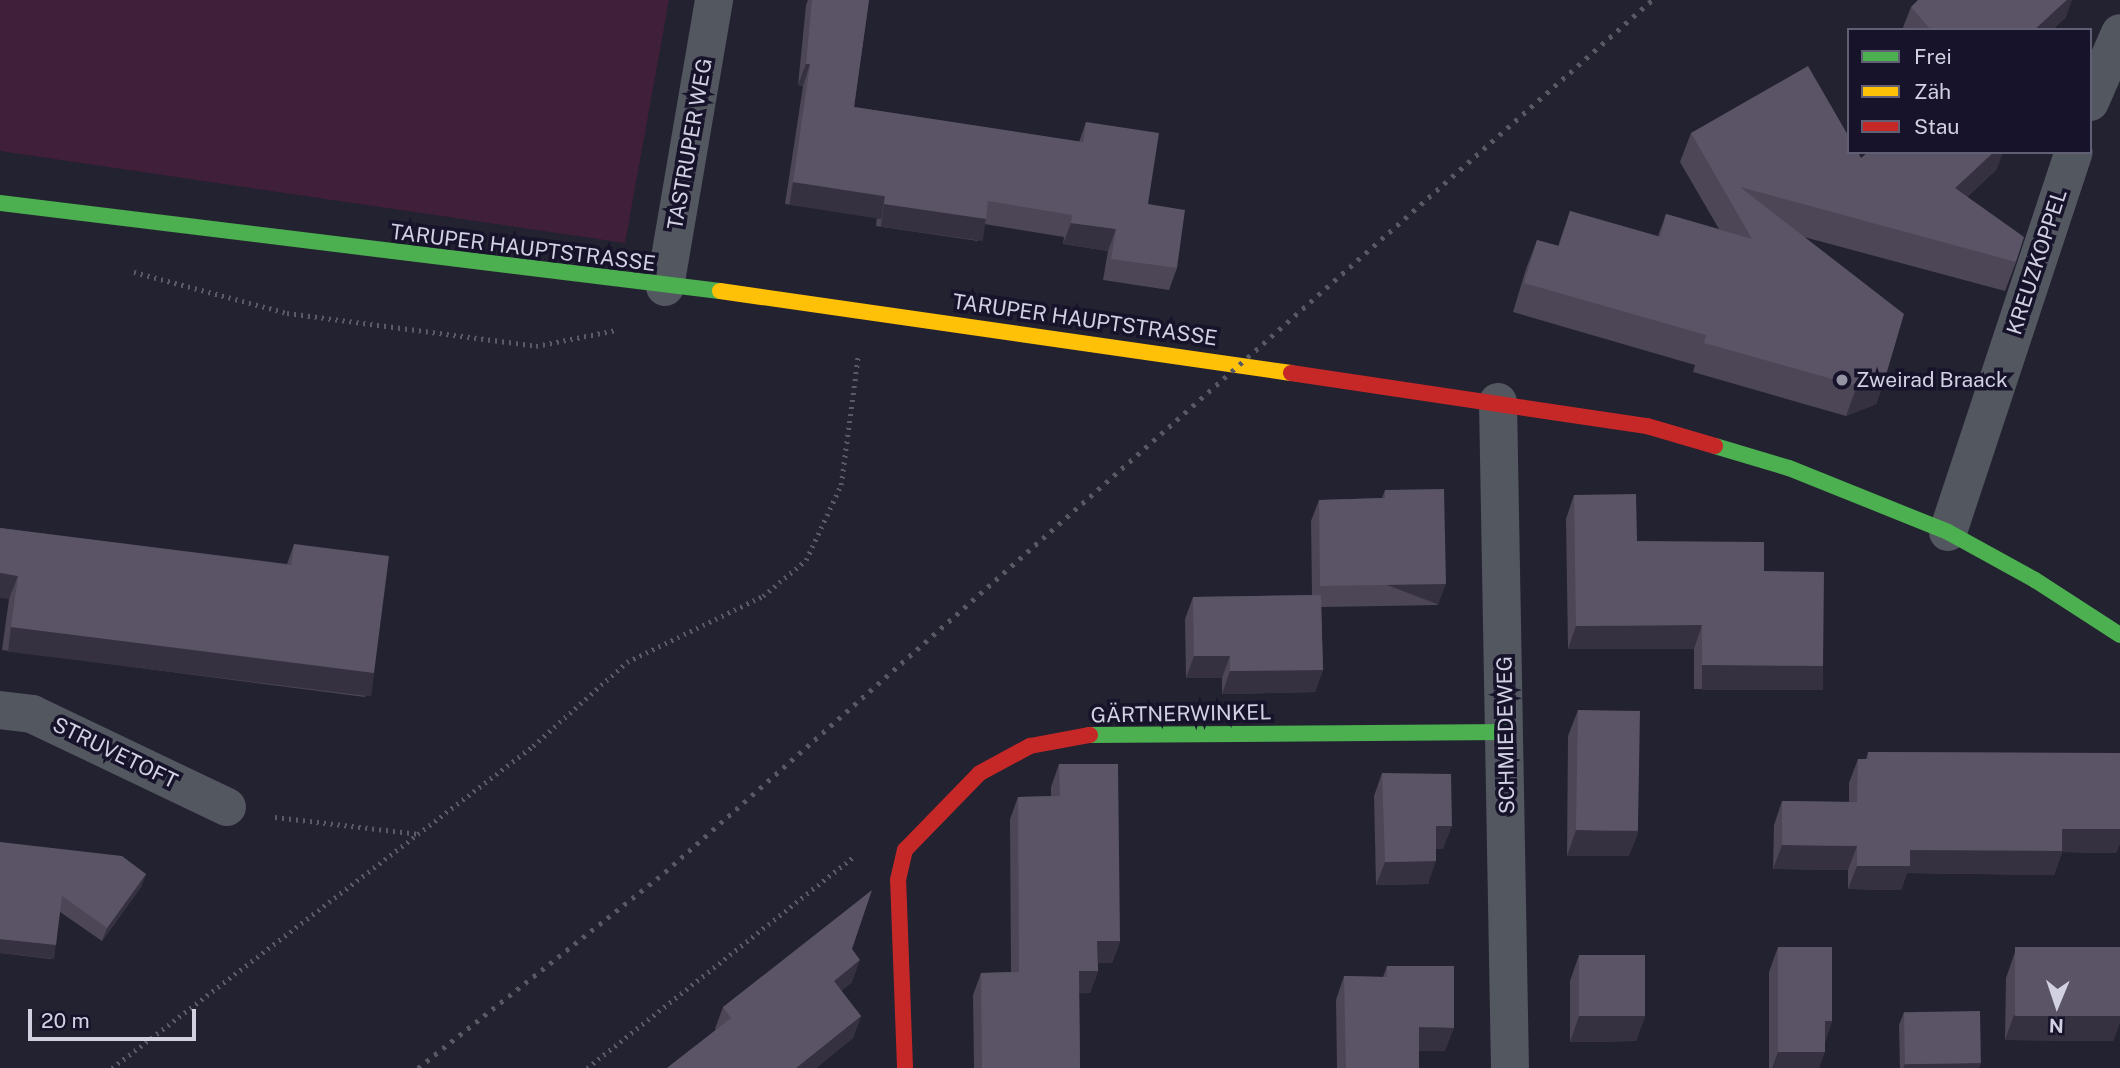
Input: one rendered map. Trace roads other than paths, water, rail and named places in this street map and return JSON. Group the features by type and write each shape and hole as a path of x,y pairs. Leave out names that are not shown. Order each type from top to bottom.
{"street":[{"name":"TASTRUPER WEG","path":"665,288 714,0"},
{"path":"2092,97 2120,33"},
{"name":"KREUZKOPPEL","path":"1948,532 2073,154"},
{"name":"TARUPER HAUPTSTRASSE","path":"0,203 665,288 864,309 1647,426 1789,468 1948,532 2035,580 2120,635"},
{"name":"SCHMIEDEWEG","path":"1498,402 1510,1068"},
{"name":"STRUVETOFT","path":"0,710 32,714 227,807"},
{"name":"GÄRTNERWINKEL","path":"905,1068 898,880 905,850 980,773 1030,746 1091,735 1506,732"}],"railway":[{"path":"418,1068 665,872 1652,0"}],"place":[{"name":"Zweirad Braack","path":"1842,380"}]}
